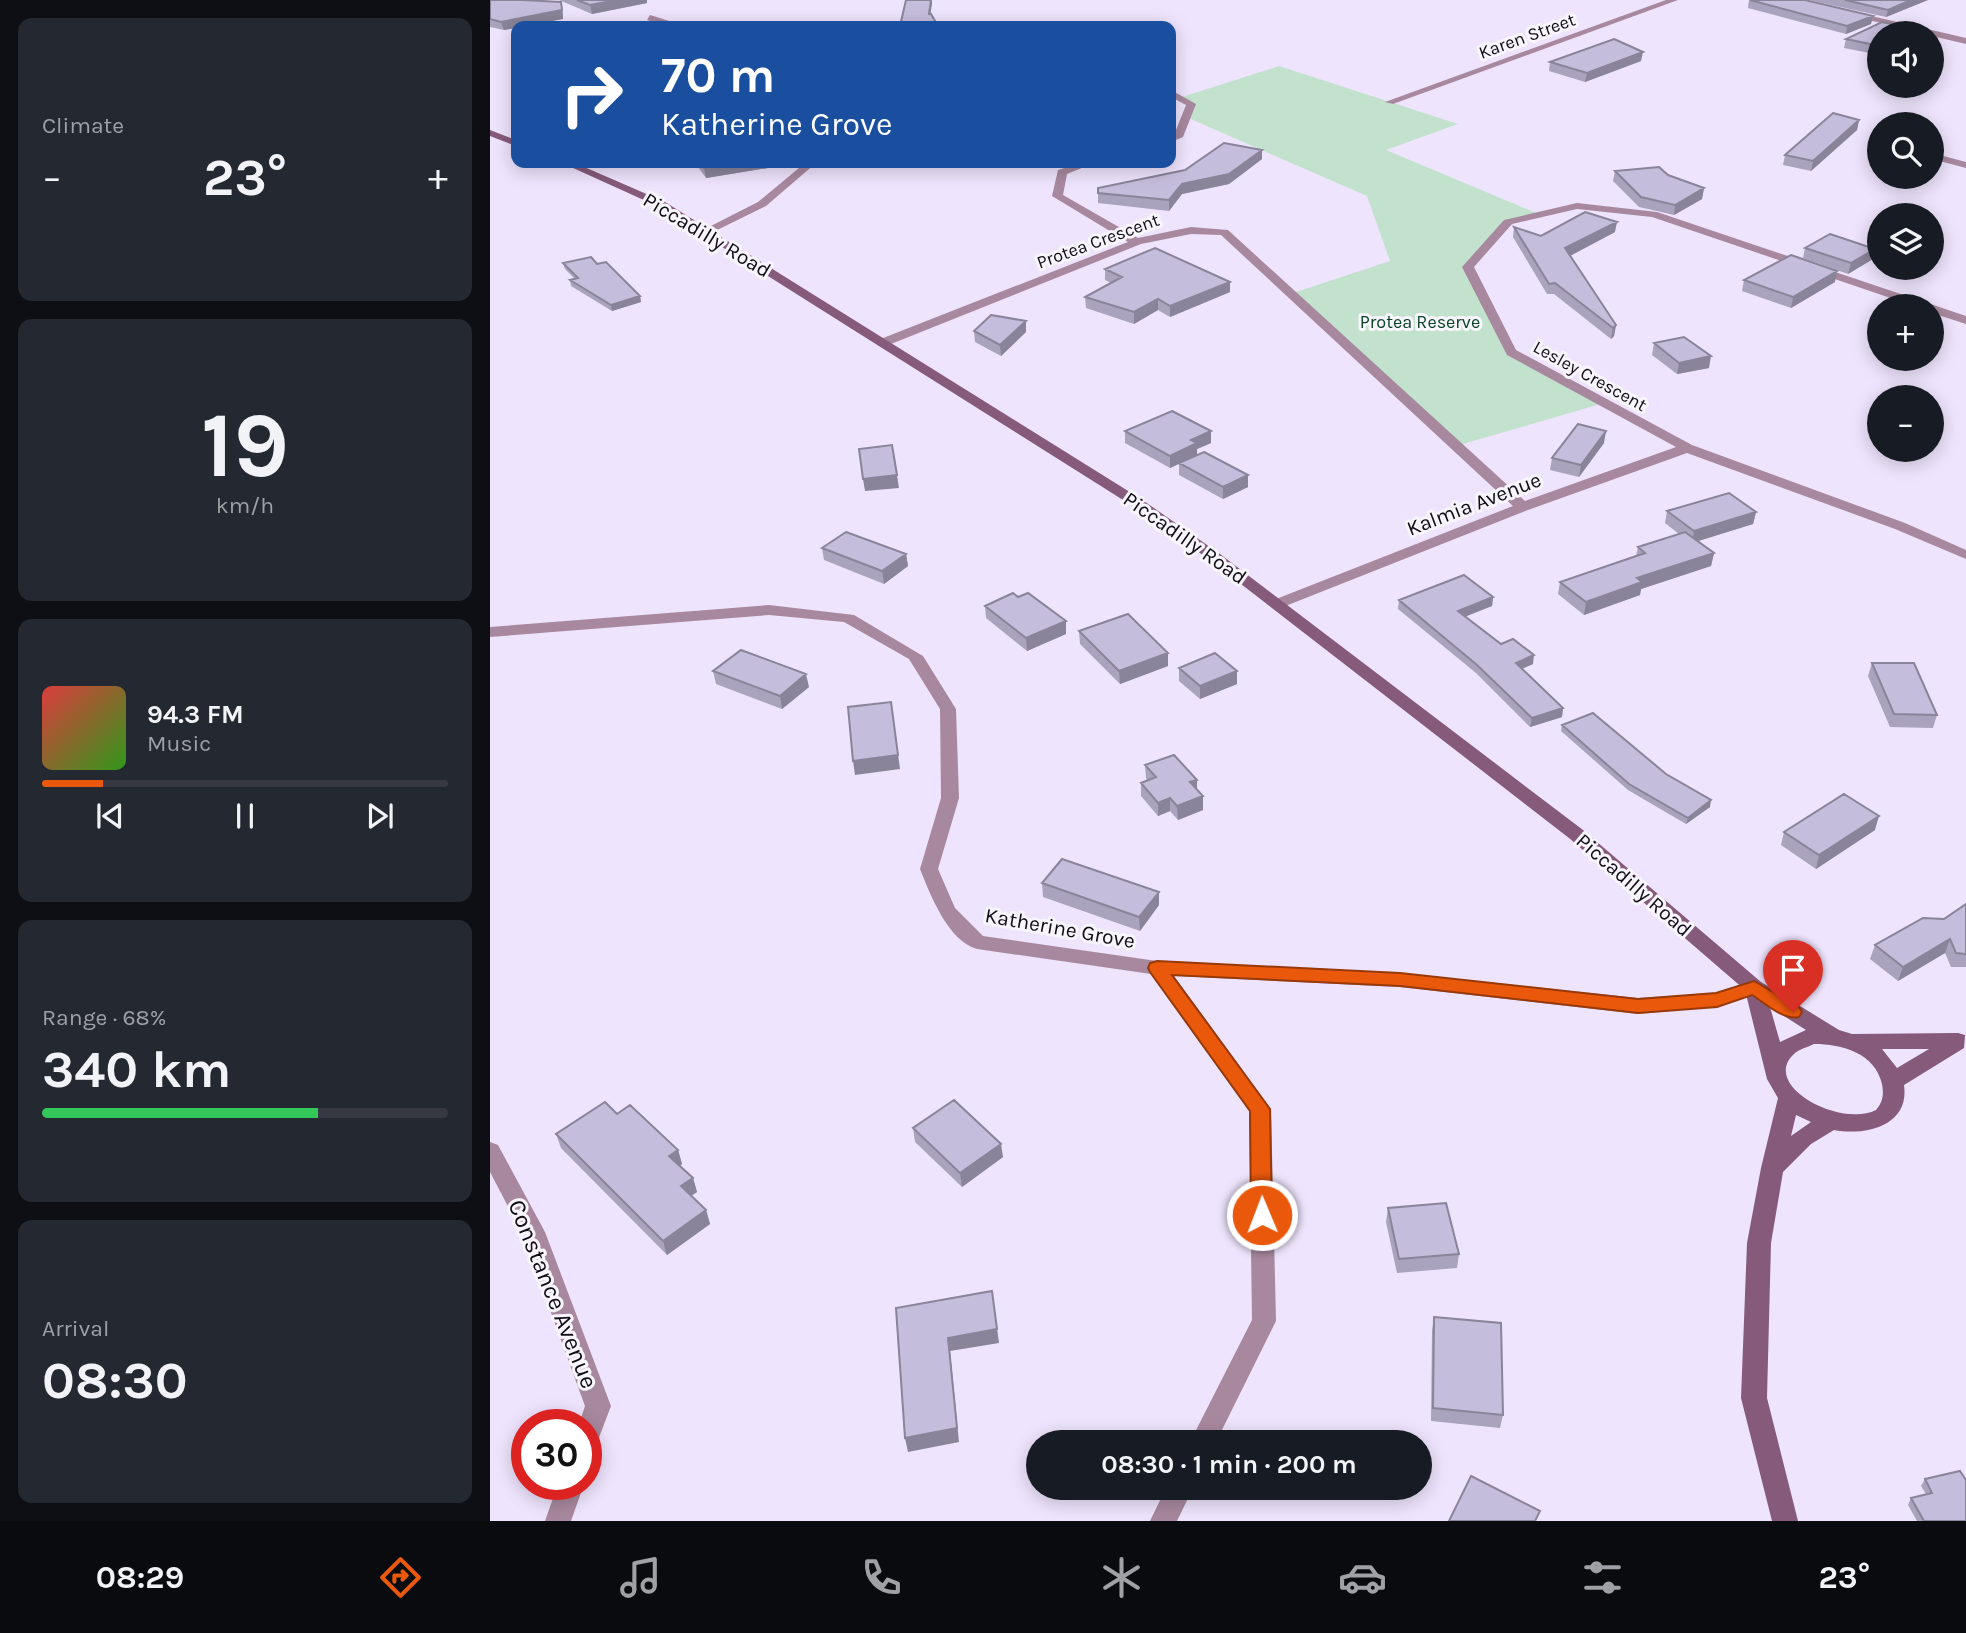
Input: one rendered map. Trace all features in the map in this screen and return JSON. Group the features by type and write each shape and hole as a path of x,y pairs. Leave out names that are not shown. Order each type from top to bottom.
{"main road":[{"path":"490,133 511,141"},
{"name":"Piccadilly Road","path":"578,168 661,204 1136,502 1215,557 1576,834 1754,987 1841,1039"},
{"path":"1754,987 1780,1085 1789,1098 1806,1112 1829,1122 1854,1125 1876,1121 1888,1112 1894,1102 1894,1081 1878,1058 1841,1039"},
{"path":"1776,1067 1782,1051 1794,1041 1812,1036 1963,1043"},
{"path":"1894,1081 1963,1043"},
{"path":"1785,1521 1754,1398 1759,1243 1772,1168 1789,1098"},
{"path":"1772,1168 1802,1138 1829,1122"}],"street":[{"name":"Karen Street","path":"1390,102 1674,0"},
{"path":"1838,12 1966,41"},
{"path":"650,18 660,21"},
{"path":"1176,96 1191,104 1176,138"},
{"path":"1944,159 1966,165"},
{"path":"705,232 762,204 805,168"},
{"path":"1074,168 1062,172 1057,196 1137,242"},
{"name":"Lesley Crescent","path":"1890,294 1653,214 1577,206 1508,222 1468,267 1511,352 1687,448 1900,526 1966,555"},
{"name":"Protea Crescent","path":"883,343 1137,242 1178,231 1206,229 1224,232 1523,507"},
{"path":"1944,313 1966,320"},
{"name":"Kalmia Avenue","path":"1277,604 1523,507 1687,448"},
{"name":"Katherine Grove","path":"490,632 769,610 848,618 915,656 948,709 950,798 929,869 947,911 977,942 1157,968 1400,980 1638,1006 1717,1000 1754,987"},
{"path":"1157,968 1260,1109 1264,1321 1209,1430"},
{"name":"Constance Avenue","path":"490,1151 533,1232 597,1409"},
{"path":"558,1521 565,1500"},
{"path":"1163,1521 1174,1500"}],"green space":[{"name":"Protea Reserve","path":"1279,66 1458,124 1386,150 1541,215 1508,222 1468,268 1511,352 1604,403 1456,446 1290,294 1390,261 1367,196 1186,117 1191,105 1179,98"}],"building":[{"path":"490,0 561,2 562,10 501,22 490,19"},
{"path":"577,0 617,0 590,5"},
{"path":"906,0 931,0 929,14 935,21 901,21"},
{"path":"1750,0 1805,0 1873,16 1847,26"},
{"path":"1845,0 1911,0 1888,10"},
{"path":"1867,29 1867,43 1846,39"},
{"path":"1614,39 1643,52 1587,73 1550,62"},
{"path":"1833,113 1859,120 1813,161 1785,155"},
{"path":"1224,143 1262,150 1229,174 1182,184 1169,200 1098,193 1098,188 1185,170"},
{"path":"1659,167 1668,175 1704,188 1675,205 1641,197 1615,171"},
{"path":"1585,212 1617,222 1565,248 1616,325 1613,328 1555,283 1549,284 1514,227 1541,236"},
{"path":"1830,234 1867,246 1867,254 1851,263 1805,248"},
{"path":"1155,248 1230,282 1170,306 1158,299 1134,312 1085,297 1122,277 1105,269"},
{"path":"1791,255 1837,271 1793,297 1744,280"},
{"path":"591,257 597,264 606,262 640,296 611,305 570,280 578,278 563,263"},
{"path":"991,315 1026,321 1000,345 974,331"},
{"path":"1684,337 1711,356 1679,363 1654,343"},
{"path":"1172,411 1211,431 1191,440 1197,443 1170,456 1125,431"},
{"path":"1578,424 1606,431 1581,465 1552,458"},
{"path":"892,445 897,475 863,479 859,449"},
{"path":"1204,452 1248,475 1223,487 1179,463"},
{"path":"1729,493 1756,512 1694,531 1667,511"},
{"path":"846,532 906,554 882,571 822,548"},
{"path":"1685,532 1714,553 1637,578 1642,582 1586,602 1560,582 1645,553 1638,547"},
{"path":"1464,575 1493,597 1458,611 1501,644 1513,639 1534,655 1516,663 1563,708 1532,718 1477,665 1399,600"},
{"path":"1013,593 1018,597 1028,593 1066,621 1026,638 985,606"},
{"path":"1128,614 1168,653 1119,671 1079,631"},
{"path":"741,650 806,674 780,696 713,671"},
{"path":"1215,653 1237,671 1200,686 1179,668"},
{"path":"1872,663 1914,663 1937,715 1894,714"},
{"path":"891,702 898,755 853,761 848,707"},
{"path":"1593,713 1666,774 1711,800 1688,818 1629,784 1562,725"},
{"path":"1174,755 1197,780 1190,782 1203,796 1177,806 1170,798 1158,803 1141,783 1156,777 1145,765"},
{"path":"1844,794 1879,816 1819,855 1784,832"},
{"path":"1062,859 1159,892 1139,917 1042,883"},
{"path":"1966,904 1966,954 1956,953 1950,939 1903,967 1875,945 1923,918 1944,919"},
{"path":"954,1100 1001,1144 960,1173 913,1128"},
{"path":"605,1102 617,1114 630,1105 678,1150 669,1156 693,1178 681,1186 706,1210 663,1241 556,1134"},
{"path":"1446,1203 1459,1254 1399,1259 1388,1208"},
{"path":"992,1291 997,1329 948,1338 957,1428 905,1438 896,1308"},
{"path":"1434,1317 1501,1323 1503,1415 1433,1408"},
{"path":"1960,1471 1966,1480 1966,1521 1924,1521 1911,1498 1932,1493 1925,1479"},
{"path":"1471,1476 1540,1511 1535,1521 1449,1521"}],"route":[{"path":"1262,1215 1260,1109 1157,968 1400,980 1638,1006 1717,1000 1754,987 1793,1012"}]}
